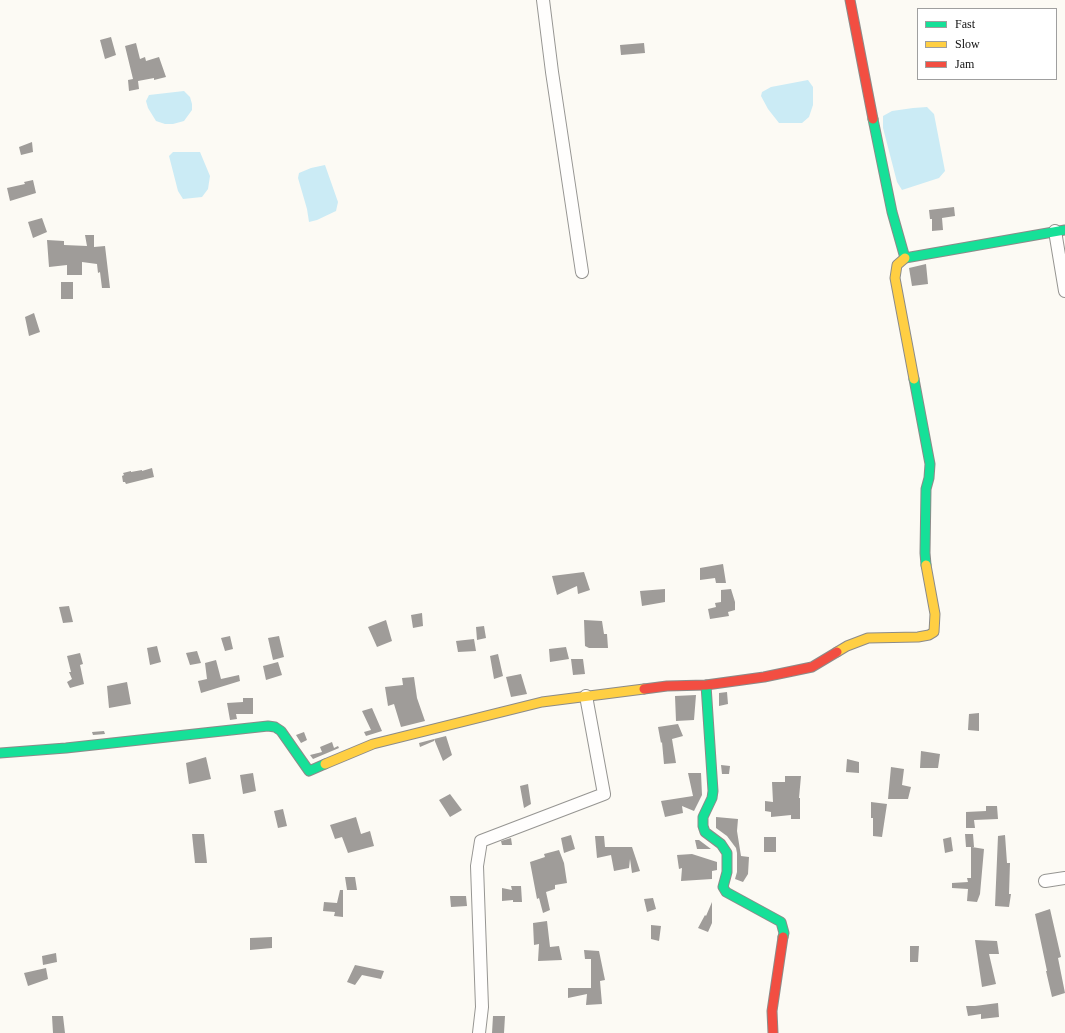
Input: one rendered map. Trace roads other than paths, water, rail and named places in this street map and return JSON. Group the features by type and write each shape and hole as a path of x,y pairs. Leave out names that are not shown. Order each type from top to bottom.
{"street":[{"path":"543,0 552,72 582,272"},
{"path":"850,0 892,212 906,258"},
{"path":"0,753 66,748 268,726 275,727 281,731 309,771 373,744 542,702 667,686 706,685 764,677 812,667 841,649 868,638 918,637 929,635 934,632 935,614 928,579 925,553 926,489 930,478 930,464 895,278 896,265 906,258 1060,230 1065,291"},
{"path":"706,685 713,791 712,798 703,817 703,826 705,832 721,844 728,853 727,872 723,887 726,892 781,922 784,927 772,1011 773,1033"},
{"path":"479,1033 482,1007 476,866 481,841 604,794 586,696"},
{"path":"1045,881 1065,878"}],"water":[{"path":"808,80 813,87 813,105 809,117 802,123 779,123 768,109 761,96 762,92 771,87"},
{"path":"184,91 190,97 192,110 184,121 173,124 165,124 156,121 148,108 146,101 149,95"},
{"path":"927,107 934,114 945,171 939,178 902,190 897,182 883,128 883,116 892,111"},
{"path":"173,152 200,152 210,176 208,189 202,197 183,199 178,191 169,156"},
{"path":"325,165 338,202 336,211 309,222 307,209 298,178 299,173 311,168"}]}
